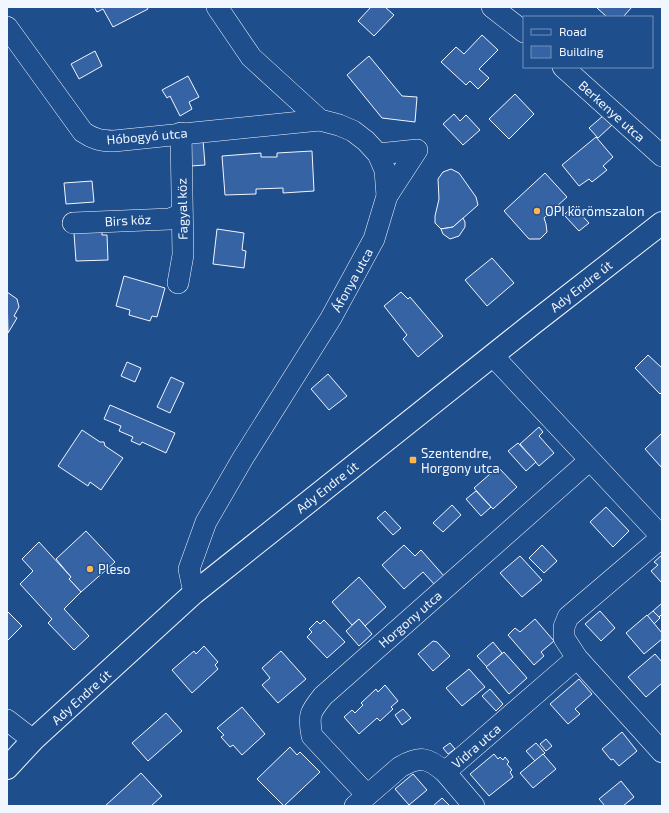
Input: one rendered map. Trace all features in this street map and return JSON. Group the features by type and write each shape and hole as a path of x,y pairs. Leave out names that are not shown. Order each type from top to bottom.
{"main road":[{"name":"Ady Endre út","path":"7,768 33,740 194,593 662,223"}],"street":[{"name":"Áfonya utca","path":"194,593 189,569 206,522 243,458 331,318 374,239 387,196 385,170 378,154 366,141 353,131 339,125 320,120 251,57 217,7"},
{"path":"492,7 523,31"},
{"name":"Hóbogyó utca","path":"7,26 83,132 90,137 101,141 114,141 320,120"},
{"name":"Berkenye utca","path":"564,68 662,156"},
{"name":"Fagyal köz","path":"178,283 182,255 181,133"},
{"path":"378,154 417,150 387,196"},
{"name":"Birs köz","path":"73,223 170,218 182,214"},
{"path":"493,356 662,537 568,617 564,627 564,638 577,658 662,752"},
{"name":"Horgony utca","path":"361,800 312,736 309,723 312,709 329,691 590,460"},
{"name":"Vidra utca","path":"361,800 400,766 414,760 423,759 432,762 445,772 577,658"},
{"path":"7,720 33,740"},
{"path":"445,772 474,806"}],"building":[{"path":"94,7 147,7 148,9 113,27 103,9 97,12"},
{"path":"371,7 385,7 394,15 374,36 358,21"},
{"path":"596,7 632,7 624,16 606,16"},
{"path":"482,35 498,50 479,69 489,78 478,89 470,81 466,85 441,62 456,47 464,54"},
{"path":"95,51 102,66 79,79 71,64"},
{"path":"369,56 402,96 417,97 415,122 382,118 347,75"},
{"path":"188,76 199,97 189,102 192,109 180,116 170,96 167,98 162,90"},
{"path":"515,94 534,114 509,139 489,119"},
{"path":"454,114 460,121 466,115 480,130 463,145 443,124"},
{"path":"604,115 612,125 598,138 589,128"},
{"path":"596,137 613,157 603,166 607,170 592,182 589,179 579,186 562,165"},
{"path":"203,140 205,165 191,166 189,141"},
{"path":"312,151 314,191 283,193 283,188 256,189 256,194 225,195 222,156 261,153 261,157 277,157 277,153"},
{"path":"451,169 459,173 476,197 478,205 453,227 441,229 435,223 439,199 438,179 443,172"},
{"path":"545,173 567,197 544,218 547,232 540,239 529,239 504,211"},
{"path":"92,181 94,202 66,204 64,183"},
{"path":"573,206 589,223 579,231 564,215"},
{"path":"463,218 465,227 459,236 450,239 443,234 441,229 453,227"},
{"path":"102,228 102,235 107,235 108,260 76,261 74,233"},
{"path":"217,229 244,233 242,250 246,251 244,268 213,264"},
{"path":"492,258 514,283 487,306 465,280"},
{"path":"124,276 165,288 157,317 152,316 150,321 129,315 130,310 116,306"},
{"path":"7,292 17,299 19,307 14,316 17,318 8,333"},
{"path":"401,292 408,299 410,297 443,336 418,357 403,339 407,335 384,306"},
{"path":"648,355 662,368 662,392 660,394 635,368"},
{"path":"127,362 141,368 135,382 121,376"},
{"path":"328,374 347,396 329,410 311,389"},
{"path":"171,377 184,383 170,413 157,407"},
{"path":"110,405 175,433 166,453 142,442 140,445 131,441 133,437 119,431 121,426 104,419"},
{"path":"539,427 543,432 539,436 554,453 539,466 520,444"},
{"path":"82,430 100,442 104,442 105,446 123,458 101,490 90,482 88,486 58,466"},
{"path":"662,433 662,468 645,449"},
{"path":"518,443 536,462 526,471 508,451"},
{"path":"498,467 517,487 493,509 474,488"},
{"path":"476,491 491,507 481,516 466,499"},
{"path":"452,505 461,515 443,532 433,523"},
{"path":"606,507 629,531 613,547 590,522"},
{"path":"385,511 401,528 393,535 377,518"},
{"path":"86,531 115,562 81,592 69,579 71,577 56,559"},
{"path":"39,542 71,577 69,579 81,592 64,609 89,636 74,650 48,623 52,619 20,584 33,571 22,559"},
{"path":"404,545 415,556 421,550 444,576 435,585 423,572 404,589 382,565"},
{"path":"542,545 557,561 544,573 529,558"},
{"path":"662,555 661,582 651,571 658,565 654,562"},
{"path":"520,556 542,580 522,597 500,573"},
{"path":"359,577 386,607 365,626 359,619 352,625 332,602"},
{"path":"662,603 662,614 659,617 653,611"},
{"path":"600,611 615,628 601,641 585,624"},
{"path":"653,611 660,618 654,624 647,616"},
{"path":"8,612 22,626 7,641 7,613"},
{"path":"647,615 662,633 662,639 644,654 626,633"},
{"path":"359,619 372,634 359,646 346,631"},
{"path":"535,619 554,641 541,652 544,656 534,665 508,635 515,628 520,632"},
{"path":"324,620 345,642 327,658 307,637 312,632 309,629 317,621 320,624"},
{"path":"433,641 437,642 450,656 433,671 418,654"},
{"path":"493,642 502,653 487,667 477,656"},
{"path":"204,646 218,662 215,665 218,669 192,693 172,670 194,651 196,654"},
{"path":"281,651 306,679 278,703 262,685 270,678 262,668"},
{"path":"504,652 527,678 509,694 486,667"},
{"path":"655,654 662,662 662,683 646,697 628,677"},
{"path":"469,669 485,687 462,706 446,688"},
{"path":"579,679 592,694 575,709 580,714 568,724 550,704"},
{"path":"385,685 398,701 391,707 393,709 380,721 377,718 359,734 344,717 352,710 355,713 363,705 361,703 376,689 378,692"},
{"path":"490,689 503,704 496,711 482,696"},
{"path":"242,707 265,734 242,755 233,745 230,747 221,737 224,735 217,728"},
{"path":"403,709 411,718 402,725 395,715"},
{"path":"166,713 182,731 148,761 132,743"},
{"path":"622,732 637,751 619,766 613,759 611,760 602,749"},
{"path":"546,739 552,746 546,751 540,744"},
{"path":"450,743 455,749 448,754 443,748"},
{"path":"536,743 545,753 535,761 526,751"},
{"path":"290,747 297,755 300,752 320,772 284,806 257,779"},
{"path":"494,754 498,759 500,757 503,760 505,757 509,762 507,764 512,770 510,772 513,777 489,796 470,774"},
{"path":"543,754 556,769 533,788 520,773"},
{"path":"141,773 162,796 151,806 105,806"},
{"path":"413,774 427,790 409,805 395,789"},
{"path":"621,781 634,797 623,806 605,806 599,799"},
{"path":"442,798 449,805 433,806"}],"place":[{"name":"OPI körömszalon","path":"537,211"},
{"name":"Szentendre, Horgony utca","path":"413,460"},
{"name":"Pleso","path":"90,569"}]}
